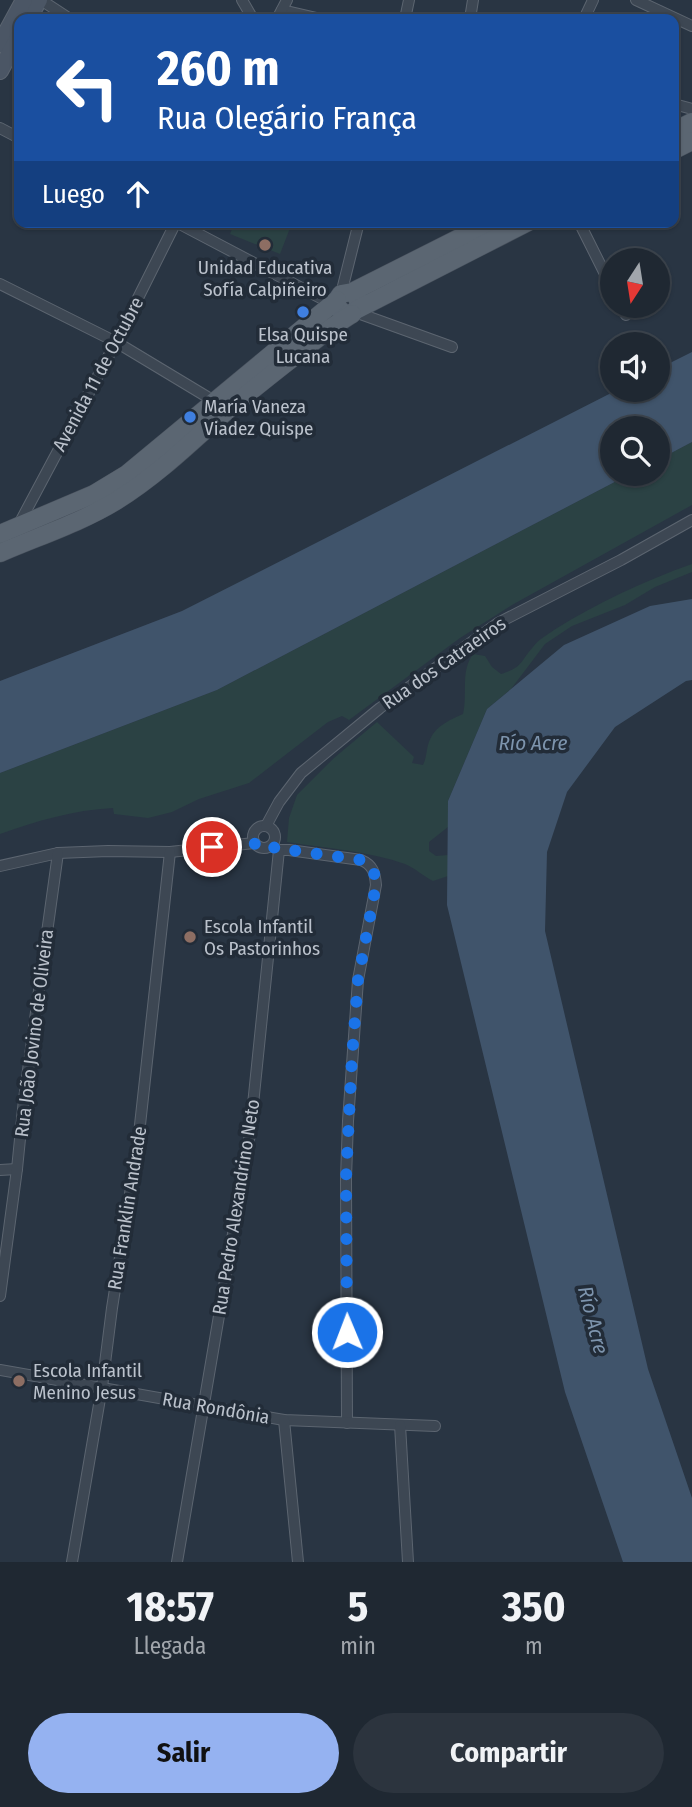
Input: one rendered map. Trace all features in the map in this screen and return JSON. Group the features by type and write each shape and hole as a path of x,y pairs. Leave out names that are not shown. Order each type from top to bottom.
{"main road":[{"path":"0,534 94,494 127,474 214,401 347,303 478,228"},
{"path":"0,553 79,521 145,482 332,327 347,303 515,228"}],"street":[{"path":"636,0 666,14"},
{"path":"28,5 55,14"},
{"path":"282,10 299,14"},
{"path":"0,44 14,24"},
{"path":"0,71 14,45"},
{"name":"Avenida 11 de Octubre","path":"18,526 173,228"},
{"path":"189,228 347,303 452,347"},
{"path":"347,303 358,228"},
{"path":"582,228 600,264"},
{"path":"0,284 116,342 214,401"},
{"name":"Rua dos Catraeiros","path":"267,826 279,802 301,773 380,708 498,623 692,520"},
{"path":"275,848 274,833 267,826 256,829 254,843 260,848 361,860 375,873 376,885 358,980 348,1121 347,1423"},
{"path":"0,866 58,853 170,852 254,843"},
{"name":"Rua Pedro Alexandrino Neto","path":"177,1562 250,1134 275,848"},
{"name":"Rua Franklin Andrade","path":"72,1562 102,1387 138,1143 170,852"},
{"name":"Rua João Jovino de Oliveira","path":"0,1296 58,853"},
{"path":"0,1170 17,1169"},
{"name":"Rua Rondônia","path":"0,1370 284,1420 435,1426"},
{"path":"284,1420 298,1562"},
{"path":"400,1424 408,1562"}],"green space":[{"path":"232,228 290,228 280,254 230,234"},
{"path":"692,442 692,505 512,605 460,638 349,720 342,716 328,722 249,783 199,799 172,812 148,818 114,814 113,808 98,809 55,817 0,834 0,773 217,690 607,486 670,486 670,454"},
{"path":"692,564 692,572 655,587 625,605 572,626 545,644 511,689 487,709 448,801 448,827 429,842 429,851 436,856 448,855 448,876 433,881 409,866 391,860 347,850 287,842 289,818 297,795 334,758 377,722 414,757 412,763 423,765 429,742 435,732 463,714 465,676 473,654 485,656 501,674 520,664 535,644 570,620 621,593"}],"water":[{"path":"692,352 692,442 670,454 670,416 600,416 600,486 607,486 217,690 0,773 0,681 182,611 600,399 600,402 670,402 670,363"},
{"name":"Río Acre","path":"692,599 692,680 686,681 615,727 567,792 547,852 545,931 648,1369 692,1498 692,1562 623,1562 565,1392 447,905 448,801 487,709 564,645 650,606"}],"place":[{"name":"Unidad Educativa Sofía Calpiñeiro","path":"265,245"},
{"name":"Elsa Quispe Lucana","path":"303,312"},
{"name":"María Vaneza Viadez Quispe","path":"190,417"},
{"name":"Escola Infantil Os Pastorinhos","path":"190,937"},
{"name":"Escola Infantil Menino Jesus","path":"19,1381"}],"route":[{"path":"212,847 254,843 260,848 271,846 279,850 361,860 375,873 376,885 358,980 354,1022 346,1178 347,1332"}]}
